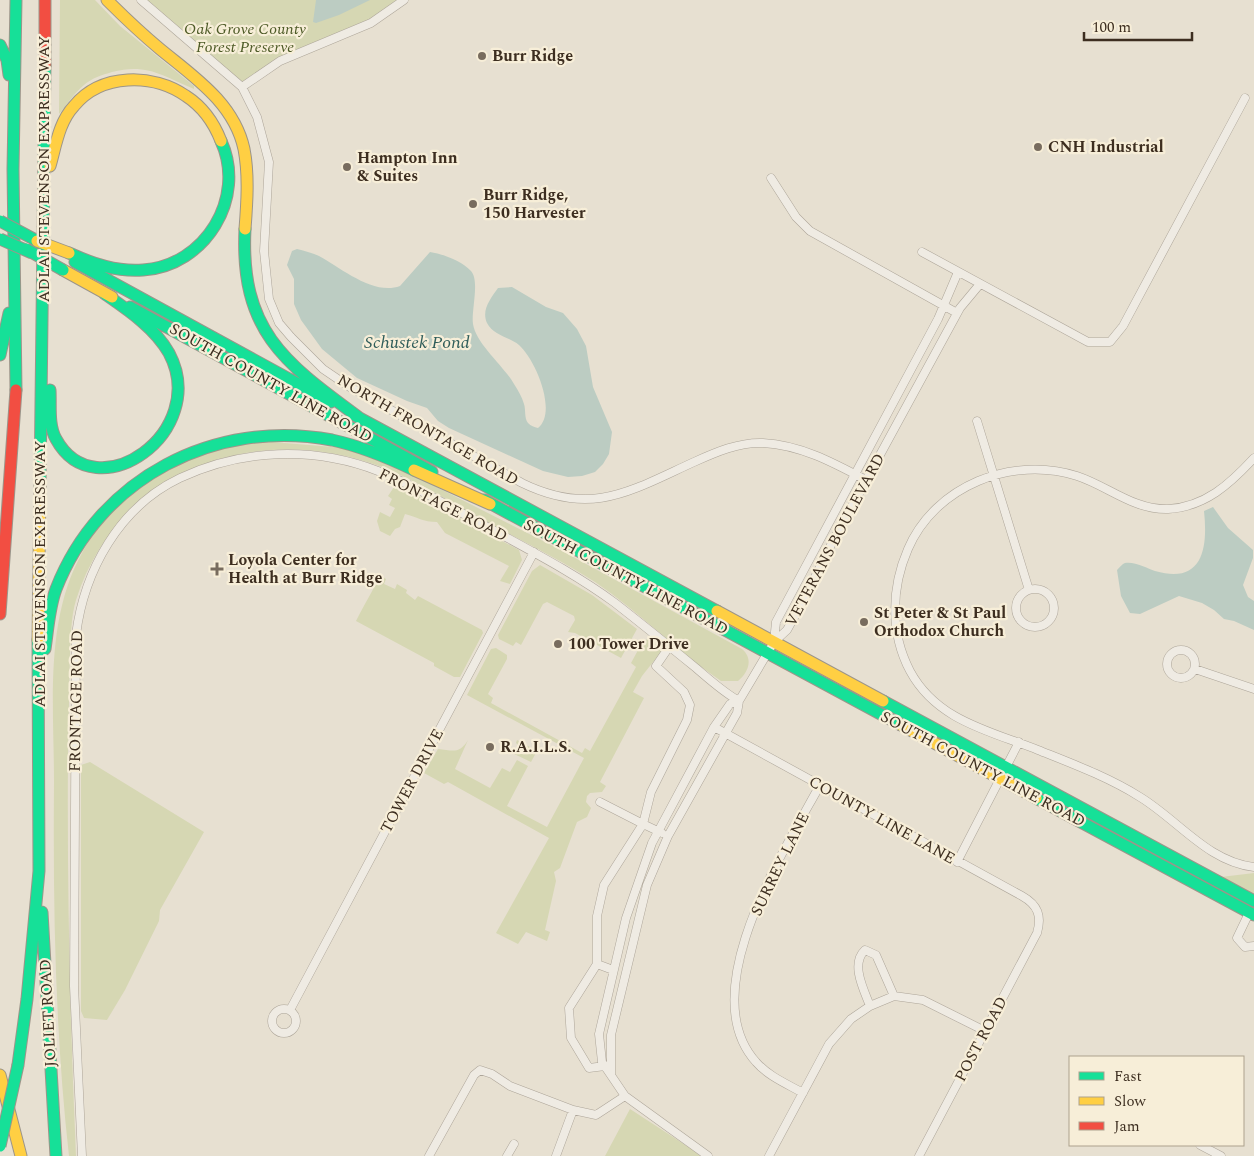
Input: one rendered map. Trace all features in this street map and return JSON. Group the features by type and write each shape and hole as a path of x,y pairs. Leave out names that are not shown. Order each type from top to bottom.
{"main road":[{"name":"ADLAI STEVENSON EXPRESSWAY","path":"0,614 16,401 16,273 13,169 16,0"},
{"name":"ADLAI STEVENSON EXPRESSWAY","path":"0,1146 18,1065 39,871 38,580 45,186 45,0"},
{"path":"107,0 131,25 212,92 230,114 241,137 246,157 245,270 248,292 256,316 266,334 285,358 303,375 361,419"},
{"path":"0,45 6,60 10,80 13,169"},
{"path":"0,221 37,241 89,263 121,272 143,271 165,266 183,259 196,251 221,217 226,201 229,172 223,141 214,123 201,107 170,85 154,80 132,79 106,82 80,98 67,114 54,149 45,186"},
{"name":"SOUTH COUNTY LINE ROAD","path":"0,235 105,294 193,339 490,504 1252,914"},
{"path":"0,239 32,253"},
{"name":"SOUTH COUNTY LINE ROAD","path":"69,255 361,419 1254,901"},
{"path":"0,356 16,273"},
{"path":"42,318 48,357 52,424 56,438 71,456 88,465 115,467 146,452 164,434 176,407 177,384 172,358 165,347 142,322 105,294"},
{"path":"39,698 51,608 57,588 78,545 97,519 123,493 141,478 182,454 242,437 285,435 330,440 393,459 461,493 490,504"},
{"name":"JOLIET ROAD","path":"39,871 56,1156"},
{"path":"0,1075 20,1156"}],"street":[{"name":"NORTH FRONTAGE ROAD","path":"141,0 242,87 258,117 269,162 264,251 268,299 279,323 291,337 324,369 348,386 522,483 538,491 571,498 594,499 617,496 712,453 756,444 776,444 801,450 866,480"},
{"path":"242,87 280,61 370,23 404,0"},
{"path":"922,252 1088,342 1110,342 1123,326 1245,98"},
{"path":"771,178 796,217 810,231 957,313"},
{"name":"VETERANS BOULEVARD","path":"774,642 776,622 944,306 958,272"},
{"name":"VETERANS BOULEVARD","path":"774,642 788,630 866,480 957,313 970,294 980,284"},
{"path":"977,421 1029,590"},
{"name":"FRONTAGE ROAD","path":"82,1156 74,986 75,651 78,614 84,592 98,560 112,537 142,502 169,483 194,472 239,457 292,454 343,460 378,471 534,552 603,595 739,702"},
{"path":"1254,458 1226,486 1212,496 1189,506 1170,509 1138,505 1088,480 1064,472 1028,469 994,474 953,495 934,510 918,530 909,546 899,573 895,617 899,645 907,665 930,698 950,714 966,724 1019,742 1110,780 1159,810 1214,853 1228,861 1254,866"},
{"name":"TOWER DRIVE","path":"290,1010 534,552"},
{"path":"1029,590 1041,590 1048,594 1054,603 1053,613 1048,622 1038,628 1028,626 1018,616 1017,602 1022,594 1029,590"},
{"path":"612,1076 611,1035 647,885 668,836 737,713 739,702 774,642"},
{"path":"604,1066 589,1068 571,1038 569,1008 597,964 597,916 604,886 643,824 651,792 687,720 690,705 684,692 656,666 669,647"},
{"path":"1195,669 1254,689"},
{"path":"708,1156 625,1096 604,1066 600,1054 599,1034 613,970 637,881 658,831 714,727 730,704 739,702"},
{"name":"COUNTY LINE LANE","path":"714,727 1031,901 1036,906 1041,921"},
{"path":"958,862 1019,742"},
{"name":"SURREY LANE","path":"803,1093 768,1073 754,1060 739,1034 734,1020 733,993 744,945 756,908 820,785"},
{"path":"600,802 668,836"},
{"path":"637,881 647,885"},
{"path":"1252,914 1237,938 1245,948 1254,946"},
{"name":"POST ROAD","path":"919,1156 1037,933 1041,921"},
{"path":"870,1006 858,963 861,954 865,950 876,955 894,996"},
{"path":"597,964 613,970"},
{"path":"769,1156 829,1044 851,1019 870,1006 894,996 923,1000 985,1031"},
{"path":"604,1009 616,1012"},
{"path":"429,1156 474,1075 480,1070 492,1074 510,1086 573,1110 596,1115 625,1096"},
{"path":"556,1156 573,1110"},
{"path":"507,1156 514,1144"},
{"path":"1202,1146 1221,1156"}],"green space":[{"path":"60,0 95,0 120,26 194,86 194,89 145,70 135,69 112,72 87,83 59,114"},
{"name":"Oak Grove County Forest Preserve","path":"141,0 404,0 389,12 318,44 242,87"},
{"path":"272,442 346,448 409,473 555,547 742,649 749,661 747,670 738,681 721,681 595,582 409,479 382,467 335,454 288,449 242,454 199,466 159,488 124,517 96,554 76,600 72,619 68,753 68,854 76,1156 69,1156 58,1016 54,876 53,693 57,634 62,605 83,551 110,514 127,498 165,471 208,452 235,445"},
{"path":"394,487 402,487 519,550 522,560 510,584 500,581 509,566 445,533 437,522 405,514 400,527 395,529 390,536 380,531 377,521 380,512 390,517 395,508 389,505 392,499 388,496"},
{"path":"540,565 592,595 637,629 621,658 575,633 568,632 575,620 574,616 547,602 543,604 521,645 516,642 513,646 499,639 498,635 532,571"},
{"path":"380,575 386,579 384,584 395,589 397,584 407,590 406,593 415,600 418,596 482,630 483,633 460,677 454,677 434,666 434,663 356,621"},
{"path":"648,639 662,648 661,652 642,676 633,692 644,698 600,782 606,786 602,792 590,793 587,796 586,802 591,808 587,817 577,822 560,868 554,872 556,881 545,930 550,932 547,941 526,932 518,944 496,933 549,838 448,782 444,784 424,773 438,749 458,750 468,740 455,769 490,788 502,768 510,772 517,760 528,766 507,806 547,827 584,758 467,695 491,649 496,648 507,655 507,659 488,694 493,698 491,703 582,753 585,748 590,751 636,667 631,663 643,641"},
{"path":"517,740 537,751 531,762 510,752 512,750 517,751 519,746 516,743"},
{"path":"90,762 204,832 160,910 159,921 125,990 107,1020 84,1018 81,1011 81,765"},
{"path":"1254,873 1254,895 1221,877"},
{"path":"630,1109 693,1150 701,1156 605,1156"}],"water":[{"path":"316,0 370,0 339,15 316,23 313,22"},
{"name":"Schustek Pond","path":"297,249 319,256 369,284 390,288 400,286 430,252 452,258 463,264 474,276 473,324 475,332 518,391 524,404 528,423 538,428 544,420 546,410 545,398 532,362 519,345 490,327 485,318 485,313 490,300 498,288 512,287 546,307 563,313 577,329 586,346 593,387 612,432 609,454 603,464 595,472 582,476 568,477 543,471 449,428 438,421 427,408 357,378 322,349 301,320 294,304 294,279 287,265 292,251"},
{"path":"1213,507 1228,528 1253,550 1253,558 1243,585 1248,597 1254,601 1254,630 1234,621 1224,619 1202,603 1179,596 1140,614 1130,613 1121,596 1117,570 1124,564 1129,563 1171,574 1183,573 1193,568 1203,550 1205,538 1204,511"}],"traffic: fast":[{"path":"16,0 13,169 16,390"},
{"path":"0,45 7,60 9,75"},
{"path":"40,488 45,66"},
{"path":"69,253 87,261 124,270 143,270 165,266 185,256 202,242 215,225 224,206 228,185 228,163 221,141"},
{"path":"0,221 45,245"},
{"path":"245,229 245,264 250,294 259,320 273,342 290,361 310,380 361,419"},
{"path":"0,239 32,253"},
{"path":"26,249 63,270"},
{"path":"75,262 331,402"},
{"path":"50,390 53,433 74,460 96,467 120,465 143,453 162,434 175,410 178,382 169,353 149,328 105,294"},
{"path":"130,307 432,472"},
{"path":"0,355 9,313"},
{"path":"354,415 717,611"},
{"path":"45,649 50,611 56,589 75,550 101,516 131,487 166,465 205,448 246,438 288,436 342,442 373,452 414,470"},
{"path":"484,500 901,725"},
{"path":"18,1065 27,999 39,871 38,640"},
{"path":"883,701 1254,901"},
{"path":"1036,798 1254,915"},
{"path":"42,912 56,1156"},
{"path":"0,1146 18,1065"}],"traffic: slow":[{"path":"107,0 126,19 211,92 231,118 239,133 246,159 245,229"},
{"path":"50,166 61,126 69,112 85,95 98,87 113,82 143,80 173,88 198,105 215,128 221,141"},
{"path":"37,241 69,253"},
{"path":"63,270 112,297"},
{"path":"414,470 490,504"},
{"path":"38,640 40,488"},
{"path":"717,611 883,701"},
{"path":"901,725 1036,798"},
{"path":"0,1075 21,1156"}],"traffic: jam":[{"path":"45,0 45,66"},
{"path":"0,614 16,390"}],"place":[{"name":"Burr Ridge","path":"482,56"},
{"name":"CNH Industrial","path":"1038,147"},
{"name":"Hampton Inn & Suites","path":"347,167"},
{"name":"Burr Ridge, 150 Harvester","path":"473,204"},
{"name":"Loyola Center for Health at Burr Ridge","path":"217,569"},
{"name":"St Peter & St Paul Orthodox Church","path":"864,622"},
{"name":"100 Tower Drive","path":"558,644"},
{"name":"R.A.I.L.S.","path":"490,747"}]}
